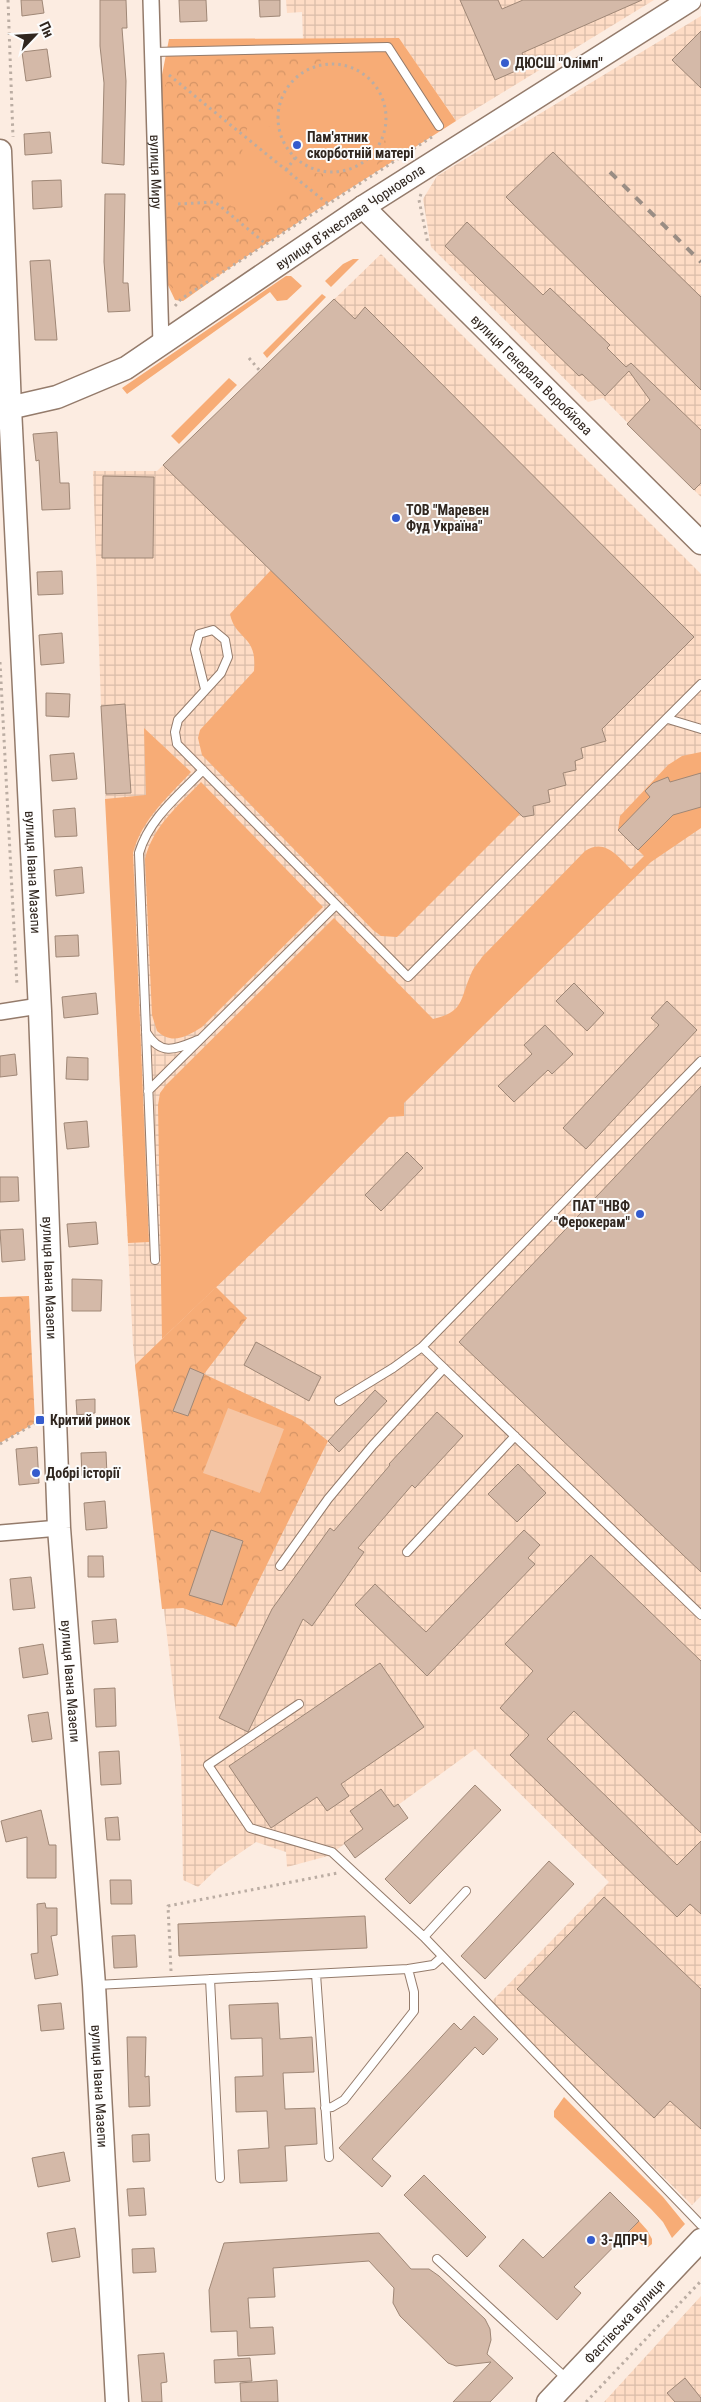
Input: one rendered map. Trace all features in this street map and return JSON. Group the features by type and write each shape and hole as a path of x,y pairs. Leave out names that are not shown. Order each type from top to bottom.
{"street":[{"name":"вулиця Миру","path":"151,0 161,344"},
{"name":"вулиця Вʼячеслава Чорновола","path":"5,409 57,397 90,385 126,368 363,207 690,0"},
{"name":"вулиця Івана Мазепи","path":"0,151 5,409 40,1006 59,1528 94,1985 117,2402"},
{"name":"вулиця Генерала Воробйова","path":"363,207 701,543"},
{"path":"0,1012 40,1006"},
{"path":"0,1532 59,1528"},
{"name":"Фастівська вулиця","path":"548,2402 701,2240"}],"lane":[{"path":"153,57 388,47 439,126"},
{"path":"205,690 195,649 199,634 213,630 225,640 228,657 221,673 178,720 175,732 177,744 408,977 701,684"},
{"path":"668,719 701,729"},
{"path":"155,1260 139,854 147,831 203,770"},
{"path":"148,1091 336,904"},
{"path":"146,1030 152,1041 168,1049 177,1048 202,1038"},
{"path":"339,1401 393,1368 422,1347 701,1061"},
{"path":"422,1347 701,1615"},
{"path":"280,1566 328,1500 373,1444 444,1368"},
{"path":"407,1552 515,1436"},
{"path":"299,1704 208,1765 250,1828 332,1852 424,1937 701,2225"},
{"path":"424,1937 466,1891"},
{"path":"94,1985 408,1969 433,1965 442,1957"},
{"path":"325,2108 332,2107 344,2100 414,2011 414,1992 408,1969"},
{"path":"316,1974 329,2157"},
{"path":"210,1979 220,2178"},
{"path":"436,2259 569,2380"}],"path":[{"path":"153,57 328,204"},
{"path":"332,64 350,67 366,76 378,89 385,105 386,123 382,139 373,154 360,165 344,171 326,172 310,167 296,158 285,143 279,126 279,108 286,90 298,77 314,68 332,64"},
{"path":"286,170 296,158"},
{"path":"423,187 419,200 430,250"},
{"path":"178,204 214,202 265,244"},
{"path":"249,358 260,371"},
{"path":"0,1444 40,1420"},
{"path":"171,1981 168,1906 351,1870"},
{"path":"586,2402 701,2281"}],"shaded area":[{"path":"286,0 654,0 456,121 399,38 303,40 302,12 287,13"},
{"path":"701,16 701,497 603,398 588,402 431,247 423,199 437,176"},
{"path":"381,254 701,574 701,2196 692,2205 488,2005 609,1882 475,1749 328,1856 287,1867 286,1852 256,1842 218,1868 198,1887 183,1880 181,1755 133,1346 101,706 93,471 157,471"},
{"path":"228,1408 284,1429 260,1493 203,1473"},
{"path":"701,2296 701,2402 604,2402"}],"green space":[{"path":"399,38 456,121 265,243 183,301 175,300 166,281 163,173 161,80 169,39"},
{"path":"201,46 313,47 319,52 321,62 296,74 282,90 271,127 249,120 242,152 226,187 226,193 231,206 262,212 290,190 308,203 311,214 194,291 176,292 168,283 165,86 184,57"},
{"path":"385,140 394,142 398,149 391,156 332,193 325,193 309,178 312,173 345,172 363,165 371,159"},
{"path":"353,259 359,259 331,287 325,281 343,264"},
{"path":"286,276 291,276 302,286 287,300 277,301 270,292 127,394 122,388"},
{"path":"322,294 326,297 267,358 263,353"},
{"path":"229,378 237,385 179,444 171,436"},
{"path":"271,570 520,814 397,937 381,936 373,930 202,755 198,738 200,730 254,671 253,651 236,629 230,614"},
{"path":"144,728 191,772 149,819 133,853 149,1242 128,1243 105,799 146,795"},
{"path":"701,752 701,828 651,862 404,1103 404,1116 389,1117 301,1206 162,1339 158,1105 160,1093 166,1085 334,918 433,1019 451,1012 460,1003 472,972 482,957 585,851 599,846 605,848 616,854 631,869 644,856 618,830 620,816 668,765 682,756"},
{"path":"201,782 323,907 202,1027 190,1034 174,1039 168,1038 157,1031 152,1015 145,859 160,826"},
{"path":"216,1287 247,1318 204,1374 302,1420 328,1441 236,1627 183,1608 162,1609 135,1365"},
{"path":"29,1296 35,1423 0,1443 0,1297"},
{"path":"564,2097 663,2197 685,2224 672,2238 663,2222 651,2209 554,2117 554,2111"},
{"path":"639,2221 652,2239 652,2244 648,2247 642,2245 629,2232"}],"building":[{"path":"21,0 42,0 44,13 22,16"},
{"path":"100,0 126,0 127,28 122,28 126,81 124,165 102,163 104,83 100,46"},
{"path":"179,0 206,0 207,21 180,22"},
{"path":"259,0 280,0 280,16 260,17"},
{"path":"460,0 498,0 502,9 523,0 642,0 522,53 527,66 495,80"},
{"path":"701,31 701,88 672,60"},
{"path":"47,49 51,77 26,81 22,52"},
{"path":"50,132 52,153 25,155 24,134"},
{"path":"553,152 701,297 701,390 506,197"},
{"path":"61,180 62,207 33,209 32,181"},
{"path":"105,194 125,194 123,283 128,283 130,311 108,312 104,262"},
{"path":"467,222 543,295 550,288 610,345 607,348 626,367 631,363 701,430 701,483 694,490 627,424 650,400 629,371 605,396 582,374 579,376 445,246"},
{"path":"50,260 57,340 35,340 30,261"},
{"name":"ТОВ \"Маревен Фуд Україна\"","path":"334,299 355,319 365,307 694,637 602,729 606,741 581,748 583,758 575,761 576,770 563,773 566,785 548,790 550,802 533,806 534,815 523,817 163,465"},
{"path":"57,432 60,483 69,483 70,509 42,510 39,460 36,461 33,434"},
{"path":"103,476 154,477 153,558 102,558"},
{"path":"62,571 63,594 38,595 37,572"},
{"path":"62,633 64,663 41,665 39,635"},
{"path":"46,693 70,694 69,717 46,716"},
{"path":"125,704 131,793 106,794 101,706"},
{"path":"74,753 77,779 52,781 50,755"},
{"path":"701,773 701,807 673,815 638,850 618,830 650,797 645,791 653,783 668,777 670,782"},
{"path":"75,808 77,836 55,837 53,810"},
{"path":"82,867 84,893 56,896 54,870"},
{"path":"78,935 79,956 56,957 55,936"},
{"path":"574,983 604,1013 587,1031 556,1001"},
{"path":"96,993 98,1014 64,1018 62,997"},
{"path":"667,1001 697,1030 586,1149 563,1128 659,1025 651,1018"},
{"path":"545,1025 573,1054 552,1074 548,1070 514,1102 498,1086 532,1054 524,1045"},
{"path":"15,1054 17,1075 0,1077 0,1056"},
{"path":"67,1057 88,1058 88,1080 66,1079"},
{"name":"ПАТ \"НВФ \"Ферокерам\"","path":"701,1086 701,1572 459,1342"},
{"path":"87,1121 89,1147 67,1149 64,1123"},
{"path":"407,1152 423,1168 381,1211 365,1195"},
{"path":"0,1177 18,1177 19,1201 0,1202"},
{"path":"96,1222 98,1244 69,1247 67,1224"},
{"path":"23,1229 25,1260 2,1262 0,1230"},
{"path":"72,1279 102,1280 101,1311 72,1311"},
{"path":"256,1342 321,1377 309,1401 244,1365"},
{"path":"190,1368 204,1374 188,1416 173,1411"},
{"path":"375,1390 387,1401 339,1452 328,1441"},
{"path":"95,1399 95,1413 77,1415 76,1400"},
{"path":"437,1412 463,1436 415,1488 412,1485 358,1548 364,1552 312,1626 303,1619 248,1732 219,1718 272,1609 330,1528 334,1531 389,1464"},
{"path":"37,1447 39,1483 19,1485 16,1449"},
{"path":"106,1452 107,1475 82,1476 81,1453"},
{"path":"518,1464 546,1493 517,1522 488,1494"},
{"path":"105,1501 107,1528 86,1530 84,1503"},
{"path":"211,1530 243,1541 222,1605 189,1595"},
{"path":"524,1530 540,1545 528,1558 535,1564 427,1676 355,1605 375,1584 426,1632"},
{"path":"591,1555 701,1661 701,1833 574,1711 547,1739 677,1865 701,1841 701,1914 690,1904 677,1917 510,1755 529,1735 500,1708 533,1671 505,1644"},
{"path":"88,1556 103,1556 104,1577 88,1577"},
{"path":"31,1577 35,1608 13,1610 10,1579"},
{"path":"116,1619 118,1642 94,1644 92,1621"},
{"path":"43,1644 48,1674 23,1678 19,1648"},
{"path":"380,1663 424,1727 341,1784 349,1796 327,1811 317,1797 271,1828 229,1766"},
{"path":"115,1688 116,1726 96,1727 94,1689"},
{"path":"48,1712 52,1739 32,1742 28,1715"},
{"path":"119,1751 121,1784 101,1785 99,1752"},
{"path":"475,1785 501,1810 410,1904 385,1879"},
{"path":"381,1789 394,1807 398,1804 408,1818 355,1858 344,1843 363,1829 350,1811"},
{"path":"41,1810 49,1845 56,1845 56,1878 27,1878 27,1837 6,1842 1,1821"},
{"path":"118,1817 120,1840 107,1840 105,1818"},
{"path":"549,1861 574,1884 485,1979 461,1956"},
{"path":"110,1880 131,1880 132,1904 111,1904"},
{"path":"604,1897 701,1989 701,2129 670,2101 654,2118 517,1989"},
{"path":"45,1903 46,1908 57,1908 57,1935 51,1936 58,1975 35,1979 31,1954 38,1953 37,1904"},
{"path":"365,1916 367,1948 179,1956 178,1924"},
{"path":"135,1935 137,1967 114,1968 112,1936"},
{"path":"61,2003 64,2029 41,2031 38,2005"},
{"path":"278,2003 280,2039 312,2037 314,2072 283,2073 285,2109 315,2108 317,2144 285,2146 287,2181 240,2183 238,2150 269,2148 267,2111 236,2112 235,2077 263,2076 262,2038 231,2039 229,2005"},
{"path":"474,2016 498,2039 483,2055 475,2047 372,2159 391,2176 382,2187 339,2148 454,2023 461,2030"},
{"path":"127,2037 146,2037 145,2077 149,2076 150,2106 129,2107"},
{"path":"149,2134 150,2161 133,2162 132,2135"},
{"path":"64,2152 70,2181 38,2187 32,2158"},
{"path":"424,2175 486,2237 467,2257 404,2195"},
{"path":"144,2188 146,2215 129,2216 127,2189"},
{"path":"610,2192 639,2221 574,2287 581,2293 557,2320 499,2266 523,2239 543,2258"},
{"path":"75,2228 80,2257 52,2262 47,2233"},
{"path":"379,2233 411,2269 429,2269 485,2319 490,2329 491,2340 487,2354 513,2378 490,2402 453,2402 491,2362 456,2366 448,2363 400,2316 393,2303 394,2288 369,2261 273,2268 275,2297 248,2298 250,2328 273,2327 275,2354 238,2356 237,2331 211,2332 209,2290 224,2243"},
{"path":"154,2248 156,2272 133,2273 132,2249"},
{"path":"164,2353 167,2382 161,2383 162,2402 142,2402 138,2355"},
{"path":"250,2358 252,2381 215,2383 214,2360"},
{"path":"685,2378 701,2398 701,2402 675,2402 667,2393"},
{"path":"277,2380 278,2402 241,2402 240,2383"}],"railway":[{"path":"610,172 701,262"}],"place":[{"name":"ДЮСШ \"Олімп\"","path":"505,63"},
{"name":"Пам'ятник скорботній матері","path":"297,145"},
{"name":"ТОВ \"Маревен Фуд Україна\"","path":"396,518"},
{"name":"ПАТ \"НВФ \"Ферокерам\"","path":"640,1214"},
{"name":"Критий ринок","path":"40,1420"},
{"name":"Добрі історії","path":"36,1473"},
{"name":"3-ДПРЧ","path":"591,2240"}]}
